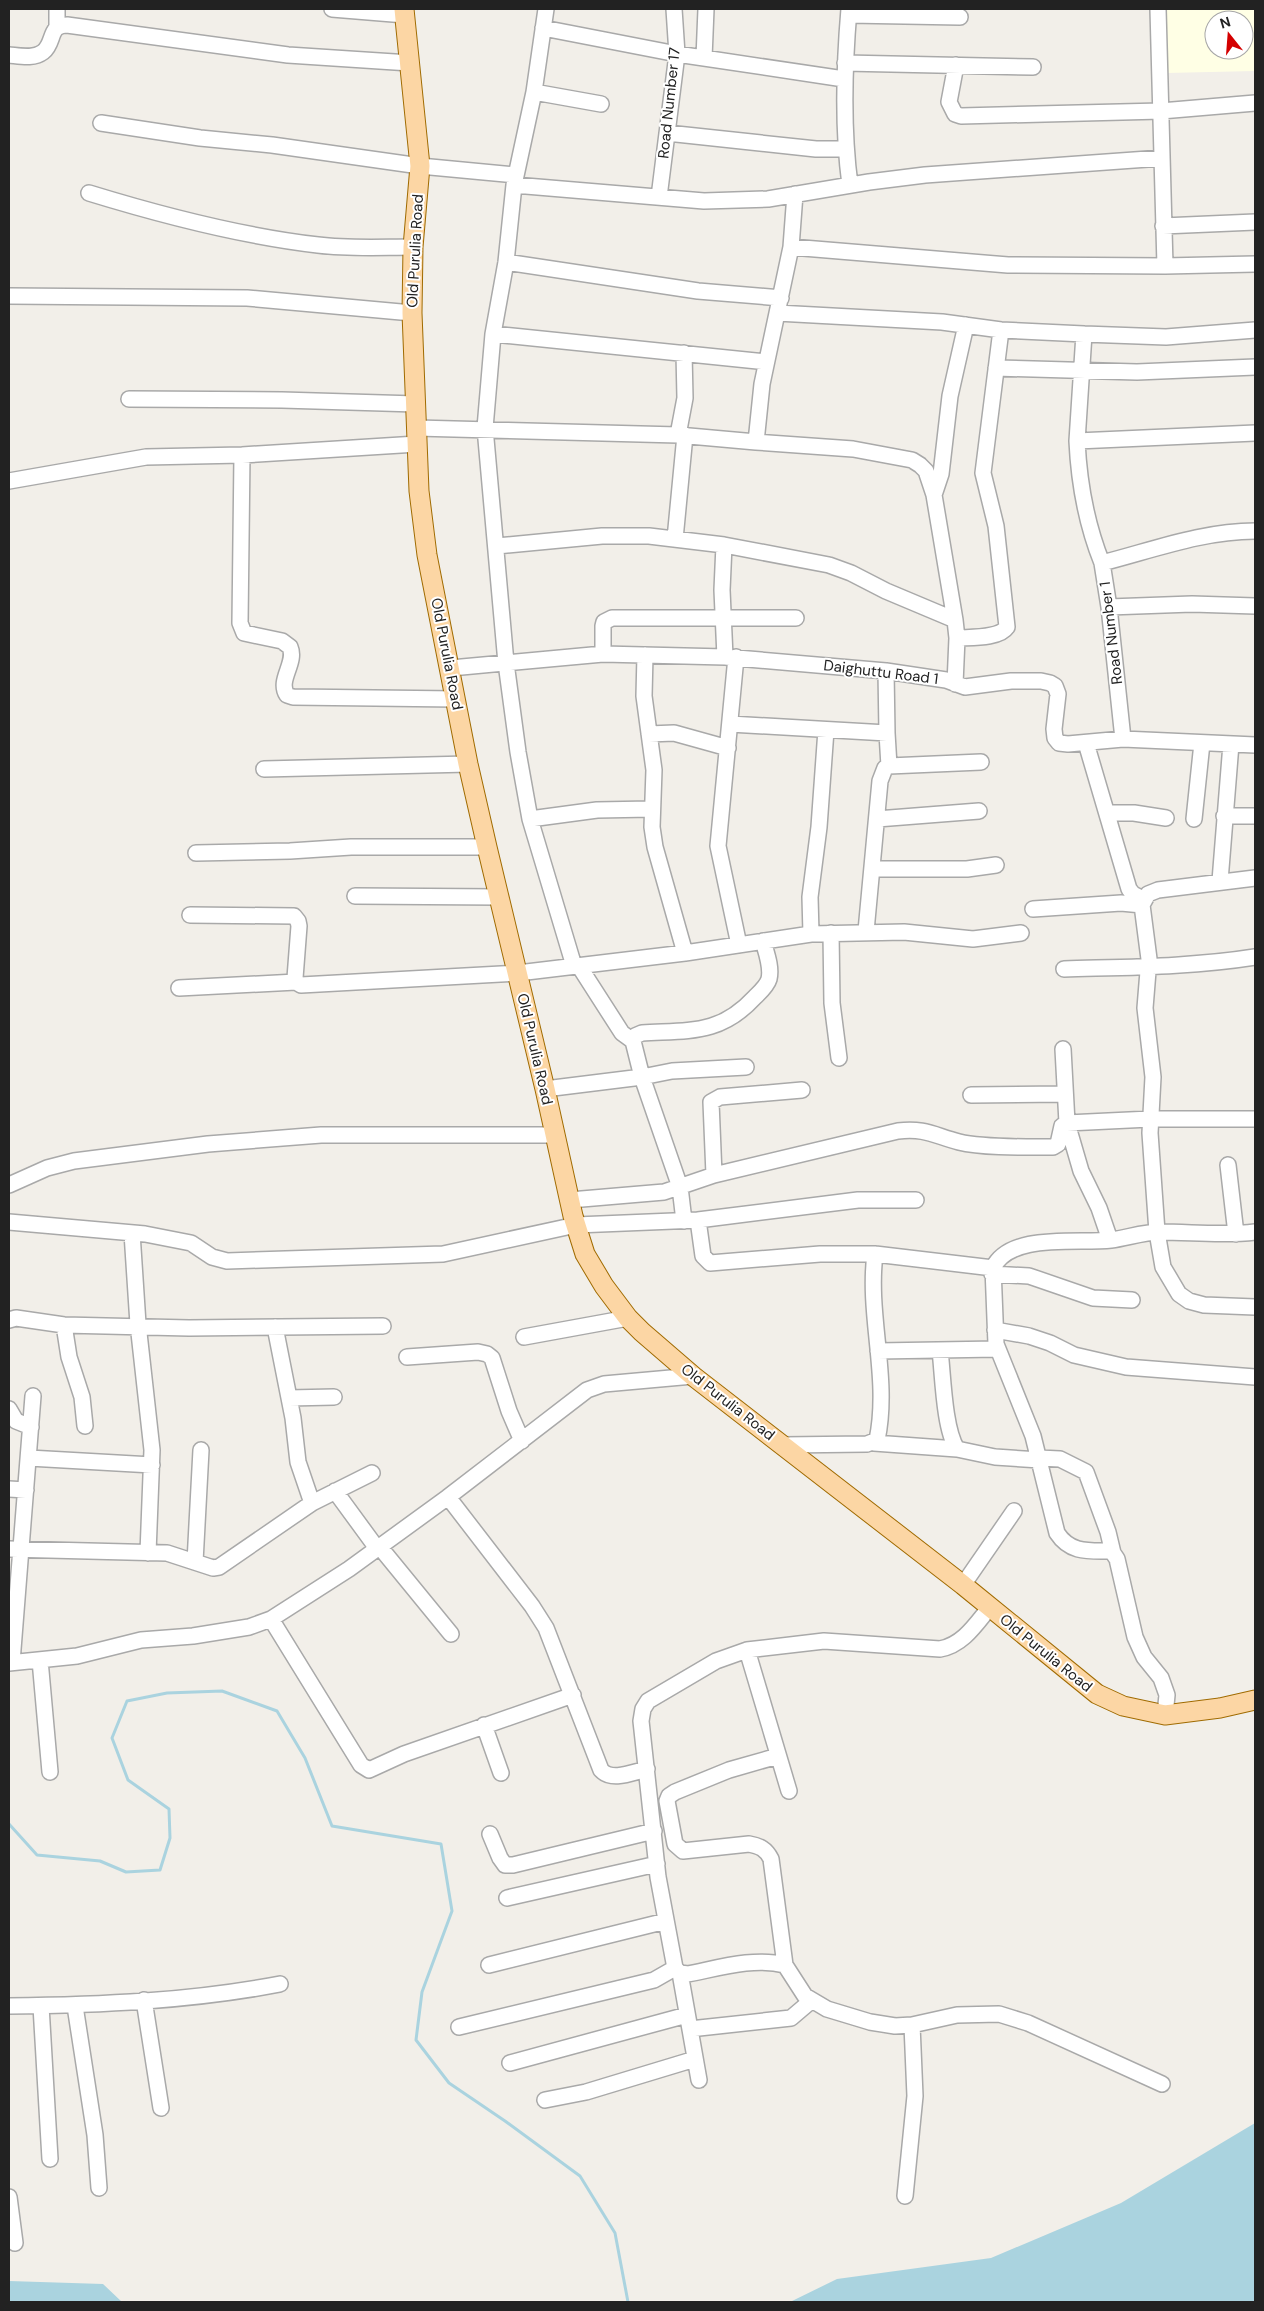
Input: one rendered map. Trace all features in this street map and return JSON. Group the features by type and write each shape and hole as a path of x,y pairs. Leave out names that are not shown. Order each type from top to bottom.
{"main road":[{"name":"Old Purulia Road","path":"405,12 420,166 413,248 412,313 419,491 427,555 486,846 500,896 584,1254 604,1286 628,1318 693,1376 990,1607 1096,1694 1123,1706 1165,1715 1220,1708 1255,1700"}],"street":[{"path":"9,55 27,57 43,52 48,46 56,27 57,9"},
{"path":"332,9 405,12"},
{"path":"546,9 534,92 515,180 506,262 494,334 485,428 506,662 530,819 574,966"},
{"name":"Road Number 17","path":"659,197 677,54 674,9"},
{"path":"704,58 706,9"},
{"path":"1158,9 1165,266"},
{"path":"850,185 845,149 844,79 849,12 960,17"},
{"path":"56,27 67,25 288,55 410,63"},
{"path":"543,28 677,54 844,79"},
{"path":"845,63 1033,67"},
{"path":"956,65 950,102 955,114 962,116 1161,111 1255,103"},
{"path":"534,92 601,104"},
{"path":"101,123 200,138 272,145 515,180 704,202 768,199 925,175 1162,158"},
{"path":"667,133 816,149 845,149"},
{"path":"89,193 163,216 245,233 320,245 413,248"},
{"path":"756,442 762,384 791,247 795,194"},
{"path":"1164,226 1255,222"},
{"path":"791,247 1008,264 1165,266 1255,264"},
{"path":"506,262 698,291 779,306 942,322 1002,330 1166,337 1255,330"},
{"path":"9,296 247,298 412,313"},
{"path":"934,495 941,474 950,396 966,325"},
{"path":"957,638 994,634 1002,632 1007,627 996,526 983,473 988,451 996,368 1002,330"},
{"path":"494,334 766,362"},
{"path":"1084,334 1077,441 1078,472 1085,513 1102,563"},
{"path":"675,539 685,398 684,354"},
{"path":"996,368 1083,372 1204,371 1255,367"},
{"path":"129,399 416,404"},
{"path":"9,481 146,457 242,455 485,428 681,435 853,449 912,460 920,464 926,472 934,495 957,638 955,684"},
{"path":"1077,441 1255,433"},
{"path":"242,455 240,623 244,633 282,641 290,647 292,657 284,684 287,694 293,697 456,698"},
{"name":"Road Number 1","path":"1123,739 1109,607 1102,563 1206,535 1233,531 1255,531"},
{"path":"497,546 602,536 648,536 724,544 829,565 851,572 886,591 955,620"},
{"path":"724,544 724,617 730,657 730,724 718,846 738,945"},
{"path":"1109,607 1192,604 1255,606"},
{"path":"602,654 604,622 612,618 796,618"},
{"name":"Daighuttu Road 1","path":"451,668 602,654 730,657 886,671 946,680 955,684 974,687 1010,680 1050,683 1055,686 1058,694 1055,738 1059,743 1086,743 1123,739 1255,745"},
{"path":"645,655 644,696 654,770 652,809 655,847 685,954"},
{"path":"886,671 889,766"},
{"path":"730,724 887,733"},
{"path":"811,934 810,897 819,827 826,730"},
{"path":"649,734 674,734 728,748"},
{"path":"1194,818 1202,742"},
{"path":"1086,743 1129,888 1143,902"},
{"path":"1220,881 1231,744"},
{"path":"866,931 881,774 884,768 889,766 982,762"},
{"path":"264,770 468,764"},
{"path":"530,819 597,810 652,809"},
{"path":"877,819 979,811"},
{"path":"1107,812 1134,813 1166,818"},
{"path":"1224,816 1255,816"},
{"path":"196,853 290,851 351,847 486,846"},
{"path":"872,869 968,869 996,865"},
{"path":"1255,878 1158,890 1148,894 1143,902 1149,949 1145,1008 1153,1084 1150,1119 1157,1232 1163,1267 1179,1294 1189,1301 1204,1305 1255,1307"},
{"path":"355,896 500,896"},
{"path":"1033,908 1143,902"},
{"path":"190,914 294,916 298,920 299,926 296,982"},
{"path":"179,988 296,982 302,985 518,974 685,954 811,934 866,931 904,932 973,939 1021,933"},
{"path":"831,933 832,1003 839,1058"},
{"path":"633,1041 636,1036 642,1033 696,1030 712,1026 729,1020 742,1012 769,980 770,971 763,941"},
{"path":"1064,969 1230,961 1255,957"},
{"path":"574,966 579,966 622,1033 633,1041 642,1077 703,1256 710,1263 820,1254 875,1254 1029,1276 1093,1298 1132,1300"},
{"path":"1063,1049 1067,1124 1081,1171 1117,1239"},
{"path":"545,1090 679,1071 746,1067"},
{"path":"714,1175 711,1102 720,1097 802,1090"},
{"path":"972,1095 1064,1094"},
{"path":"570,1200 644,1195 680,1187 714,1175 913,1129 929,1131 960,1142 1053,1147 1058,1144 1062,1126 1067,1124 1150,1119 1255,1119"},
{"path":"9,1184 47,1168 74,1161 208,1144 320,1135 556,1135"},
{"path":"1228,1165 1236,1234"},
{"path":"9,1222 132,1233 191,1243 212,1257 227,1261 443,1254 576,1225 691,1220 858,1200 916,1200"},
{"path":"1113,1553 1078,1550 1062,1541 1057,1533 1033,1436 998,1349 995,1330 993,1271 1004,1256 1030,1244 1054,1241 1117,1239 1157,1232 1236,1234 1255,1232"},
{"path":"132,1233 152,1466 148,1553"},
{"path":"874,1443 878,1434 881,1394 872,1284 875,1254"},
{"path":"9,1320 16,1318 64,1325 189,1328 383,1326"},
{"path":"524,1337 628,1318"},
{"path":"64,1325 70,1357 84,1403 84,1426"},
{"path":"275,1327 289,1398 298,1462 312,1503"},
{"path":"995,1330 1029,1336 1074,1356 1092,1360 1163,1371 1255,1376"},
{"path":"878,1351 998,1349"},
{"path":"940,1350 949,1428 953,1443 957,1449"},
{"path":"407,1356 478,1352 487,1354 492,1358 509,1412 522,1440"},
{"path":"33,1396 26,1490 14,1549 11,1663 93,1654 141,1640 193,1636 239,1628 271,1619 349,1569 595,1386 693,1376"},
{"path":"289,1398 334,1397"},
{"path":"11,1417 31,1427"},
{"path":"782,1444 874,1443 957,1449 995,1457 1060,1459 1086,1472 1108,1532 1113,1553 1117,1559 1135,1637 1144,1657 1161,1678 1167,1695 1165,1715"},
{"path":"195,1562 201,1450"},
{"path":"29,1458 152,1466"},
{"path":"14,1549 166,1553 208,1568 219,1567 312,1503 372,1473"},
{"path":"9,1489 26,1490"},
{"path":"335,1492 376,1547 379,1546 451,1634"},
{"path":"448,1497 536,1613 553,1644 598,1764 605,1775 621,1775 647,1769"},
{"path":"962,1585 1014,1511"},
{"path":"699,2080 689,2022 666,1921 657,1864 642,1720 643,1709 648,1701 716,1661 747,1650 824,1641 940,1649 960,1642 990,1607"},
{"path":"271,1619 361,1765 369,1770 404,1754 573,1695"},
{"path":"747,1650 789,1792"},
{"path":"40,1660 50,1772"},
{"path":"484,1725 501,1773"},
{"path":"778,1756 729,1770 675,1792 669,1796 667,1801 675,1844 683,1850 749,1844 758,1846 768,1853 771,1859 785,1965 800,1991 811,2001 827,2009 870,2022 895,2026 912,2025 957,2015 999,2014 1028,2023 1162,2084"},
{"path":"490,1834 505,1865 513,1865 654,1831"},
{"path":"507,1898 657,1864"},
{"path":"489,1966 666,1921"},
{"path":"458,2027 654,1980 677,1970 688,1974 753,1962 785,1965"},
{"path":"9,2006 75,2006 236,1993 280,1984"},
{"path":"144,2000 161,2108"},
{"path":"510,2063 689,2022 791,2018 811,2001"},
{"path":"41,2006 50,2160"},
{"path":"75,2006 95,2135 99,2188"},
{"path":"905,2196 915,2096 912,2025"},
{"path":"545,2100 586,2092 695,2059"},
{"path":"9,2197 16,2243"}],"shaded area":[{"path":"1164,9 1255,9 1255,71 1166,73"}],"water":[{"path":"1255,2123 1255,2302 790,2302 837,2279 991,2258 1121,2203"},
{"path":"9,2281 103,2284 122,2302 9,2302"}],"waterway":[{"path":"9,1824 37,1855 100,1861 126,1872 160,1870 170,1838 169,1809 128,1780 112,1738 127,1701 167,1693 222,1691 277,1711 305,1758 332,1826 441,1844 452,1911 422,1992 416,2040 449,2083 580,2176 615,2233 628,2302"}]}
